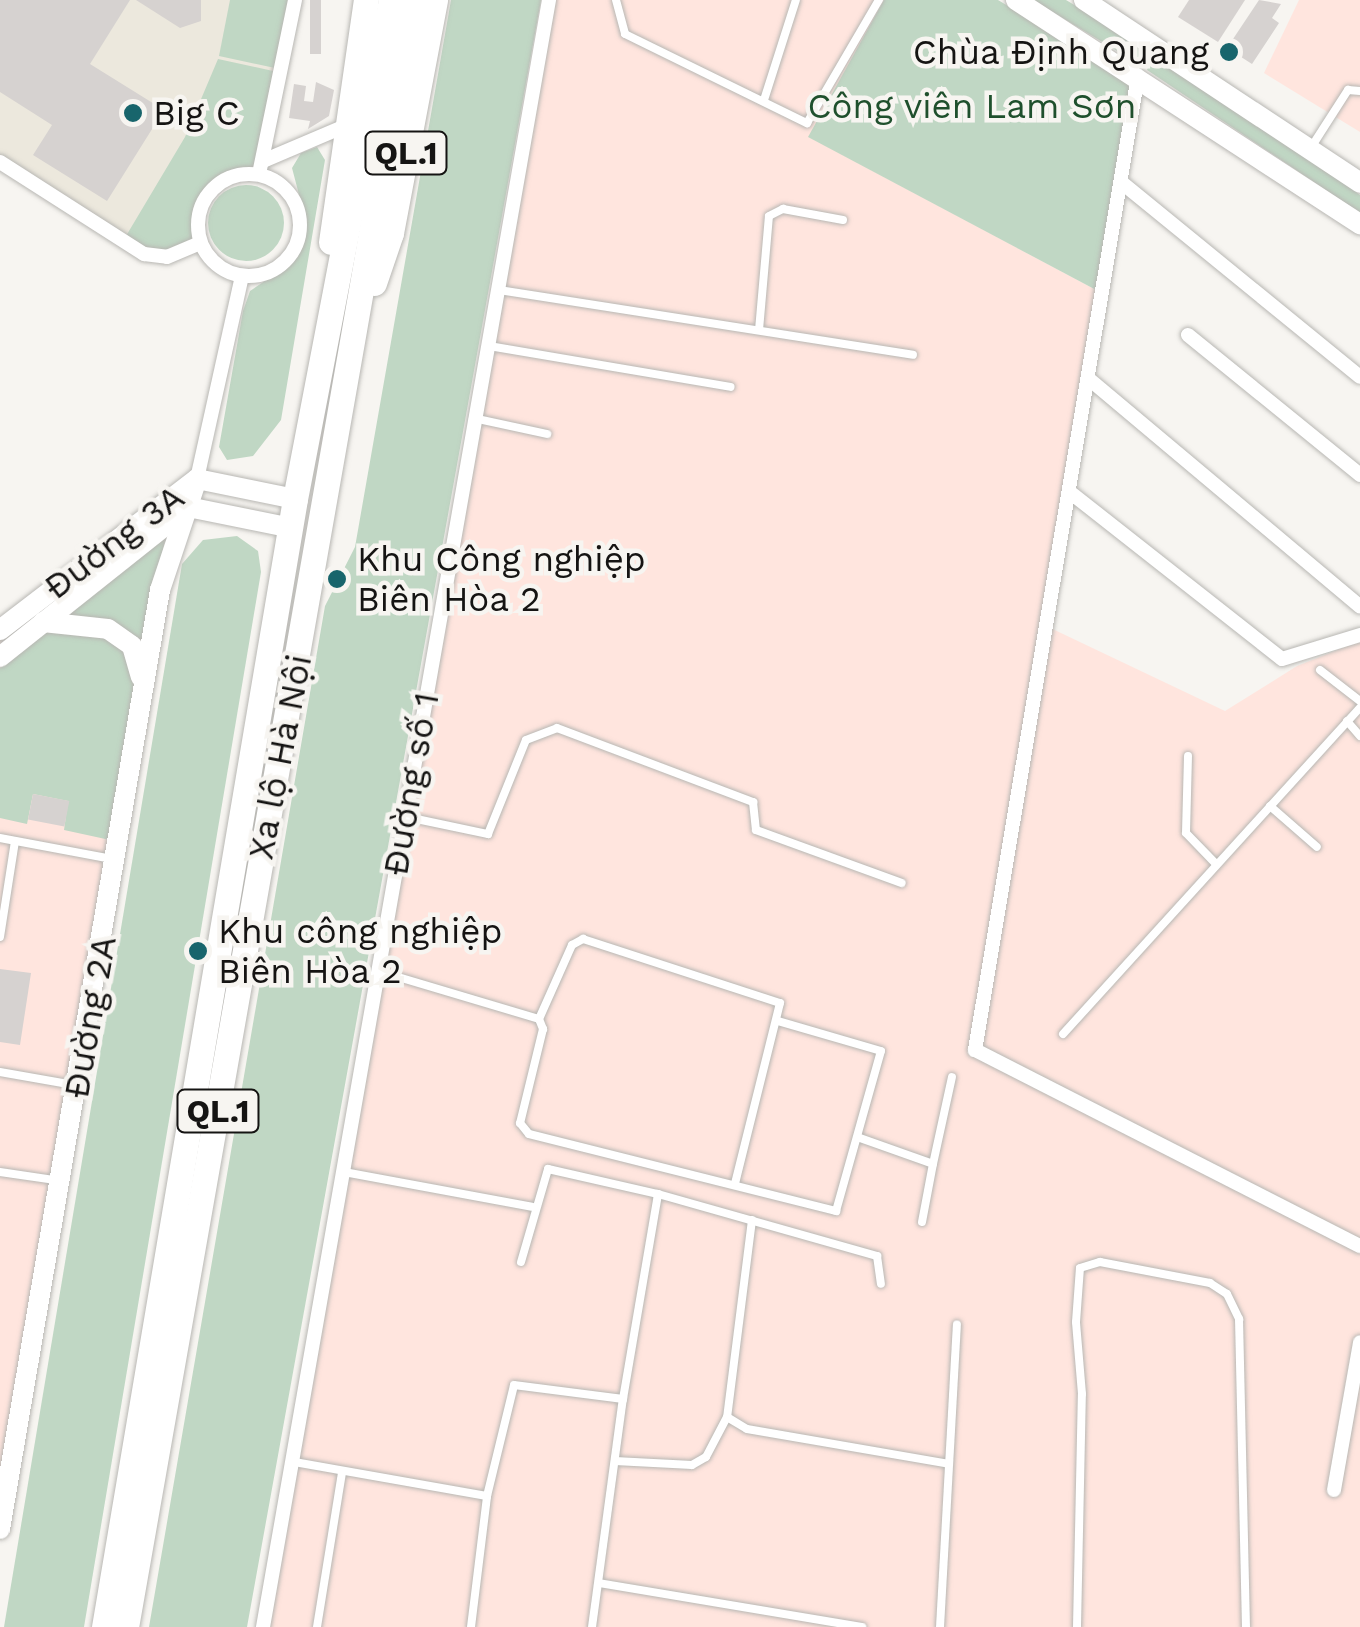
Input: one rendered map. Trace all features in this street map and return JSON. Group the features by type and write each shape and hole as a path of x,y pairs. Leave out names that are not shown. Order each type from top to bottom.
{"highway":[{"name":"QL.1","path":"332,300 331,211 366,0"},
{"name":"QL.1","path":"359,219 390,0"},
{"name":"QL.1","path":"292,528 332,300 359,219 412,0"},
{"name":"Xa lộ Hà Nội","path":"363,300 382,270 391,233 435,0"},
{"name":"Xa lộ Hà Nội","path":"126,1627 363,300 359,219"},
{"name":"Xa lộ Hà Nội","path":"104,1627 292,528"}],"street":[{"path":"261,167 295,0"},
{"name":"Đường số 1","path":"264,1627 494,289 549,0"},
{"path":"1016,0 1138,75 1360,224"},
{"path":"1084,0 1312,146 1360,183"},
{"path":"1152,42 1138,75 975,1050 1360,1246"},
{"path":"261,167 289,192 301,224 289,257 276,269 242,276 216,265 200,243 198,212 215,186 345,126"},
{"path":"0,162 144,254 167,257 200,243"},
{"path":"1121,182 1360,378"},
{"path":"197,478 242,276"},
{"path":"1188,335 1360,474"},
{"path":"1089,379 1360,606"},
{"name":"Đường 3A","path":"0,630 197,478 295,499"},
{"name":"Đường 2A","path":"0,1529 166,563 197,478"},
{"path":"1071,493 1282,659 1360,635"},
{"name":"Đường 3A","path":"0,657 188,507 292,528"},
{"path":"43,622 86,622 124,639 137,656 144,699"},
{"path":"1334,1490 1360,1342"}],"lane":[{"path":"616,0 625,34 764,100 798,122 814,118 879,0"},
{"path":"764,100 796,0"},
{"path":"1312,146 1348,90 1360,91"},
{"path":"760,330 768,216 783,210 843,220"},
{"path":"494,289 913,355"},
{"path":"485,345 731,387"},
{"path":"472,418 547,434"},
{"path":"1064,1034 1360,704 1320,670"},
{"path":"1348,721 1360,736"},
{"path":"406,817 488,834 526,740 556,728 753,802 756,830 902,883"},
{"path":"1188,756 1186,833 1216,864"},
{"path":"1270,806 1317,847"},
{"path":"0,838 116,860"},
{"path":"0,937 14,841"},
{"path":"736,1183 780,1003 583,940 572,944 539,1019 523,1130 836,1210 860,1138 882,1051 778,1021"},
{"path":"378,971 539,1019"},
{"path":"0,1072 78,1086"},
{"path":"922,1222 952,1077"},
{"path":"860,1138 933,1164"},
{"path":"521,1262 532,1207 548,1169 658,1194 877,1256 882,1284"},
{"path":"0,1172 62,1181"},
{"path":"344,1172 532,1207"},
{"path":"592,1627 623,1399 658,1194"},
{"path":"615,1461 692,1465 706,1456 727,1416 752,1220"},
{"path":"1077,1627 1082,1394 1076,1322 1080,1268 1100,1262 1210,1283 1227,1294 1239,1318 1246,1627"},
{"path":"940,1627 958,1324"},
{"path":"471,1627 487,1496 514,1385 623,1399"},
{"path":"727,1416 747,1429 949,1464"},
{"path":"294,1462 487,1496"},
{"path":"317,1627 342,1472"},
{"path":"599,1582 862,1627"}],"shaded area":[{"name":"Big C","path":"0,0 289,0 255,168 225,172 200,194 194,240 146,249 0,155"},
{"path":"555,0 884,0 809,137 1098,291 1042,624 1225,711 1297,666 1360,641 1360,1627 269,1627"},
{"path":"1299,0 1360,0 1360,132 1264,73"},
{"path":"10,612 33,641 137,685 0,1477 0,619"}],"green space":[{"path":"230,0 289,0 275,68 219,56"},
{"path":"451,0 541,0 247,1627 149,1627 325,606 355,547"},
{"name":"Công viên Lam Sơn","path":"884,0 998,0 1132,81 1098,291 808,137"},
{"path":"1033,0 1066,0 1144,47 1137,63"},
{"path":"1153,53 1360,195 1360,213 1147,70"},
{"path":"218,59 273,71 255,168 225,172 200,194 194,240 166,251 146,249 126,236 185,137"},
{"path":"317,147 325,160 281,420 253,456 227,460 219,447 243,311 250,291 293,262 304,243 307,225 292,168 301,153"},
{"path":"246,185 273,196 284,223 273,250 246,261 219,250 208,223 219,196"},
{"path":"166,536 141,653 64,617"},
{"path":"237,536 258,551 261,572 84,1627 4,1627 182,564 203,540"},
{"path":"51,628 85,628 122,643 137,685 110,840 64,830 68,801 33,794 27,824 0,818 0,668"}],"building":[{"path":"0,0 130,0 90,64 164,110 107,201 33,155 52,125 0,92"},
{"path":"136,0 201,0 201,21 180,28"},
{"path":"310,0 321,0 321,54 310,54"},
{"path":"1189,0 1245,0 1218,42 1178,17"},
{"path":"1259,0 1281,4 1272,18 1279,23 1252,64 1227,48"},
{"path":"316,82 334,90 329,116 308,129 310,121 289,118 294,84 306,86 304,101 313,102"},
{"path":"33,794 69,801 64,827 28,820"},
{"path":"0,969 31,973 20,1045 0,1042"}],"place":[{"name":"Chùa Định Quang","path":"1229,52"},
{"name":"Big C","path":"133,113"},
{"name":"Khu Công nghiệp Biên Hòa 2","path":"337,579"},
{"name":"Khu công nghiệp Biên Hòa 2","path":"198,951"}]}
